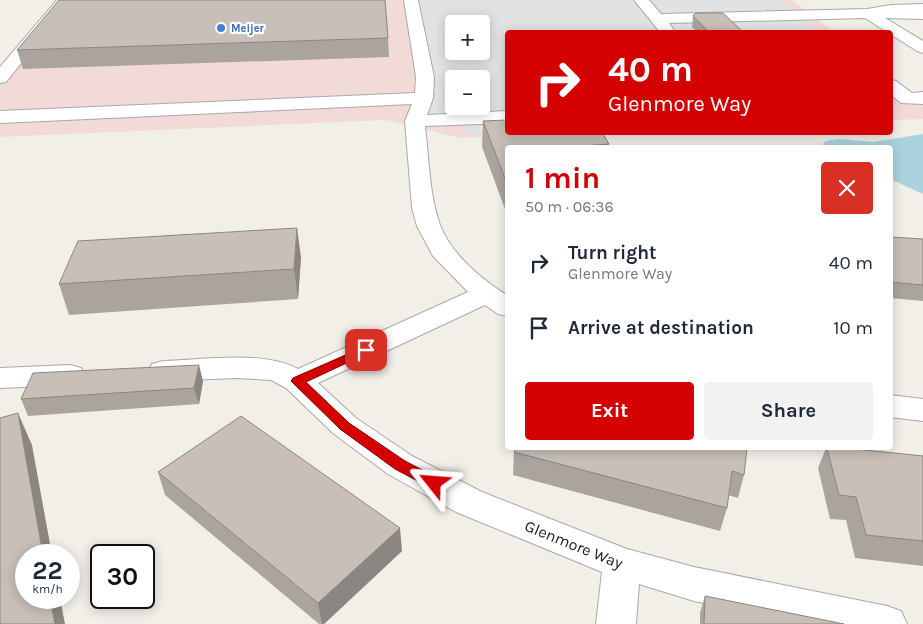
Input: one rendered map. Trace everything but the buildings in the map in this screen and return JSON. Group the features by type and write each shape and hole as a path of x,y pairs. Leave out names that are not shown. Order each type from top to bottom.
{"street":[{"path":"0,78 65,0"},
{"path":"297,381 497,301 462,273 442,251 429,226 423,200 415,121 424,98 425,77 411,0"},
{"path":"641,0 660,0"},
{"path":"641,0 666,30"},
{"path":"780,0 798,14"},
{"path":"848,0 923,48"},
{"path":"867,13 891,9 923,8"},
{"path":"656,19 798,14 867,13 923,15"},
{"path":"713,30 724,27 797,25 811,28"},
{"path":"893,87 907,99"},
{"path":"0,117 424,98"},
{"path":"415,121 505,117"},
{"name":"Glenmore Way","path":"0,378 261,368 277,370 297,381 344,426 400,465 469,502 622,563 694,584 887,624"},
{"path":"893,406 923,410"},
{"path":"616,624 622,563"}],"shaded area":[{"path":"58,0 792,0 831,30 505,30 505,135 539,135 459,138 386,120 0,137 0,67"},
{"path":"411,0 780,0 818,30 505,30 505,135 468,136 463,124 415,121 424,98"},
{"path":"893,77 923,100 923,119 893,120"}],"water":[{"path":"923,134 923,194 893,180 893,145 823,145 824,142 841,139 873,142"}],"place":[{"name":"Meijer","path":"221,28"}],"route":[{"path":"366,350 297,381 301,387 344,426 400,465 434,483"}]}
